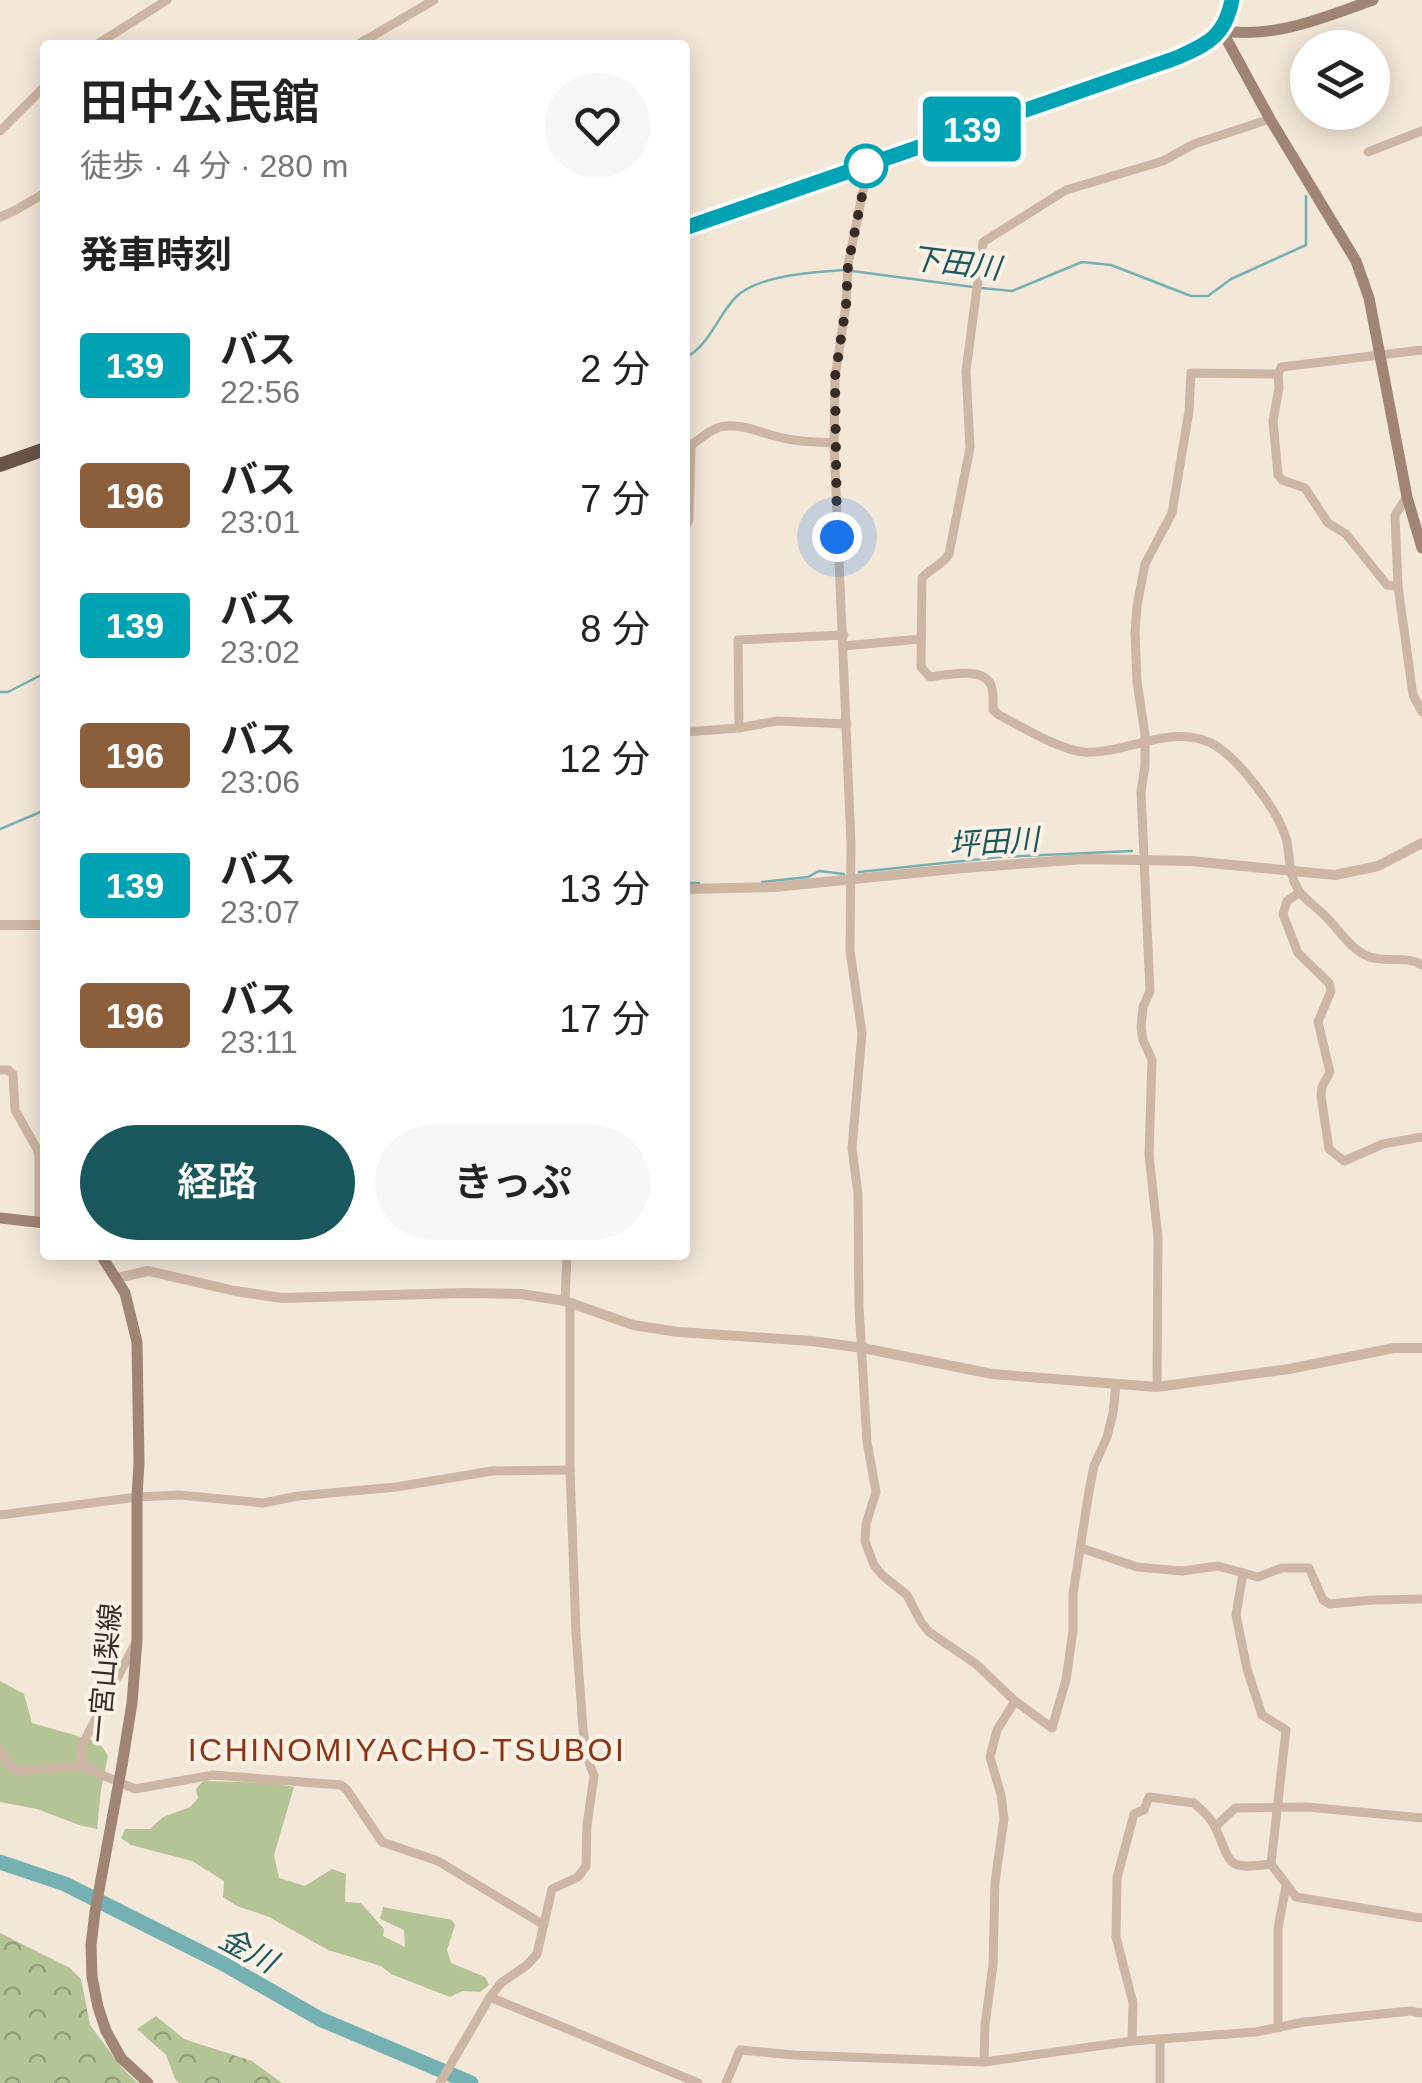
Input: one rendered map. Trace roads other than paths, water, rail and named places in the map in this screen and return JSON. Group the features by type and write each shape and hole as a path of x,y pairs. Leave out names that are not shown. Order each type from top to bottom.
{"highway":[{"path":"690,226 1176,58 1210,41 1222,30 1232,0"},
{"path":"0,464 40,451"}],"main road":[{"path":"1222,30 1248,34 1286,29 1373,0"},
{"path":"1222,30 1270,119 1356,261 1369,298 1407,497 1422,548"},
{"path":"0,1218 40,1222"},
{"name":"一宮山梨線","path":"104,1260 128,1304 137,1342 137,1640 132,1703 95,1912 92,1977 106,2031 121,2058 148,2083"}],"street":[{"path":"104,40 166,0"},
{"path":"365,40 434,0"},
{"path":"0,131 40,91"},
{"path":"1270,119 1194,144 1163,161 1066,190 983,242 966,371 970,448 948,554 944,562 922,578 921,668 930,677 964,674 989,680 993,710 999,715 1076,751 1097,752 1166,737 1190,737 1211,744 1250,776 1286,838 1289,871 1299,892 1350,944 1369,957 1414,960 1422,965"},
{"path":"1368,152 1422,131"},
{"path":"863,167 864,186 847,270 846,306 835,377 834,443 847,724 850,951 862,1033 852,1148 858,1194 859,1307 868,1442 876,1492 865,1532 870,1559 882,1575 907,1595 929,1632 974,1662 1052,1728 1066,1680 1088,1491 1107,1437 1116,1384"},
{"path":"0,216 40,196"},
{"path":"1398,586 1388,585 1346,534 1328,524 1305,488 1278,475 1274,421 1278,374 1281,367 1422,350"},
{"path":"1158,1387 1158,1237 1149,1156 1152,1060 1141,1028 1143,1006 1150,990 1141,792 1146,742 1135,632 1138,606 1145,564 1172,513 1189,411 1190,373 1278,374"},
{"path":"690,445 724,426 789,440 834,443"},
{"path":"1407,497 1395,515 1398,586 1413,694 1422,712"},
{"path":"739,728 738,640 921,639"},
{"path":"690,732 777,721 847,724"},
{"path":"690,889 774,887 1085,859 1240,864 1335,875 1392,860 1422,843"},
{"path":"1299,892 1287,902 1283,914 1298,953 1330,984 1331,991 1318,1022 1330,1072 1321,1096 1329,1149 1344,1161 1383,1144 1422,1137"},
{"path":"0,925 40,925"},
{"path":"0,1070 13,1074 15,1110 40,1152"},
{"path":"440,2083 501,1983 532,1960 552,1889 578,1876 586,1866 594,1776 587,1756 582,1710 570,1470 566,1260"},
{"path":"117,1278 148,1271 282,1298 522,1294 568,1302 633,1325 678,1332 812,1341 992,1374 1158,1387 1289,1369 1394,1348 1422,1348"},
{"path":"0,1515 137,1497 195,1494 262,1502 396,1487 492,1471 570,1470"},
{"path":"1081,1548 1137,1567 1182,1570 1218,1566 1258,1577 1282,1568 1308,1568 1323,1600 1330,1604 1422,1599"},
{"path":"1243,1573 1236,1615 1247,1669 1262,1715 1286,1730 1270,1864 1296,1897 1422,1918"},
{"path":"81,1766 81,1747 137,1640"},
{"path":"984,2062 993,1965 995,1882 1004,1819 990,1757 997,1730 1015,1700"},
{"path":"0,1750 8,1765 21,1771 81,1766 136,1790 213,1775 340,1785 382,1842 438,1861 544,1925"},
{"path":"1132,2041 1133,2003 1116,1937 1118,1878 1134,1814 1144,1810 1150,1797 1194,1803 1215,1827 1226,1856 1233,1863 1270,1864"},
{"path":"1215,1827 1235,1808 1307,1807 1422,1818"},
{"path":"1278,2028 1278,1928 1286,1886"},
{"path":"488,2001 698,2083"},
{"path":"726,2083 740,2050 984,2062 1132,2041 1256,2032 1304,2022 1410,2010 1422,2013"},
{"path":"1160,2039 1160,2083"}],"waterway":[{"name":"下田川","path":"981,288 1012,291 1082,262 1111,265 1191,296 1208,296 1231,279 1306,245 1306,196"},
{"name":"下田川","path":"690,355 701,346 729,305 746,290 787,276 844,270"},
{"name":"下田川","path":"852,271 973,287"},
{"name":"下田川","path":"0,692 8,692 40,676"},
{"name":"坪田川","path":"0,829 40,812"},
{"name":"坪田川","path":"859,872 1000,857 1132,851"},
{"name":"坪田川","path":"762,882 808,877 819,871 844,874"},
{"name":"坪田川","path":"690,883 699,883"},
{"name":"金川","path":"0,1862 65,1884 224,1964 320,2019 471,2083"}],"district":[{"name":"ICHINOMIYACHO-TSUBOI","path":"407,1750"}]}
